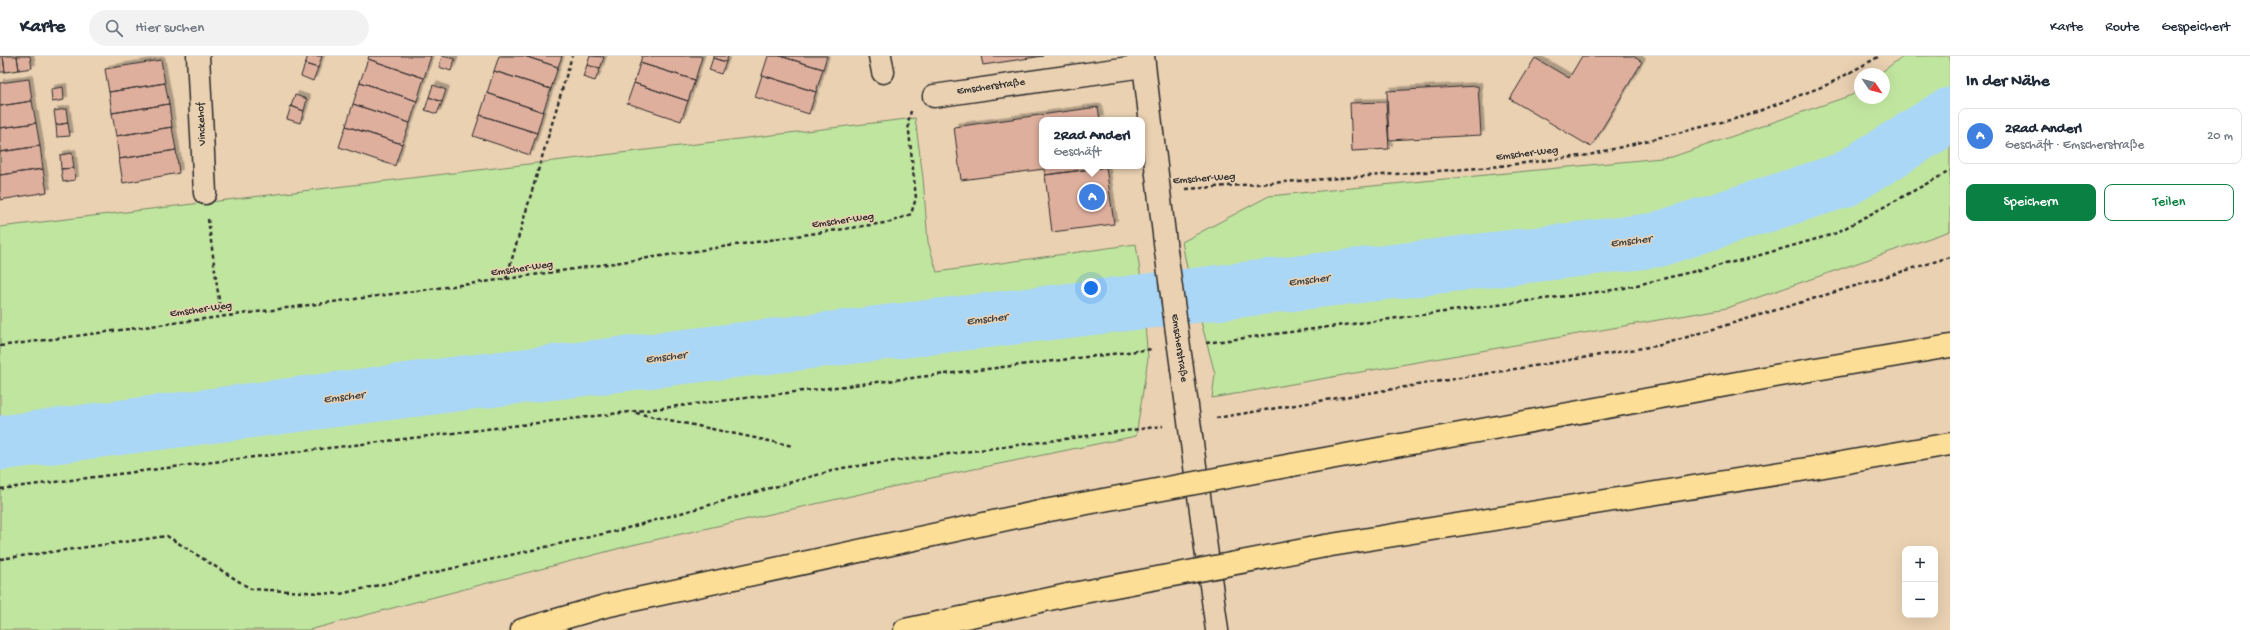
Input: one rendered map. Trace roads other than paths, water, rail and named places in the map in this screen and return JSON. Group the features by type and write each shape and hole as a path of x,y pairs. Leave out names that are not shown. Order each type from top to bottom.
{"highway":[{"path":"522,630 605,606 1044,511 1767,378 1950,346"},
{"path":"905,630 1068,595 1325,546 1806,470 1950,444"}],"street":[{"name":"Vinckehof","path":"198,56 205,193"},
{"name":"Emscherstraße","path":"934,96 1143,61 1166,251 1218,630"}],"waterway":[{"name":"Emscher","path":"0,443 464,383 1656,240 1844,180 1950,115"}],"place":[{"name":"2Rad Anderl","path":"1092,197"}]}
